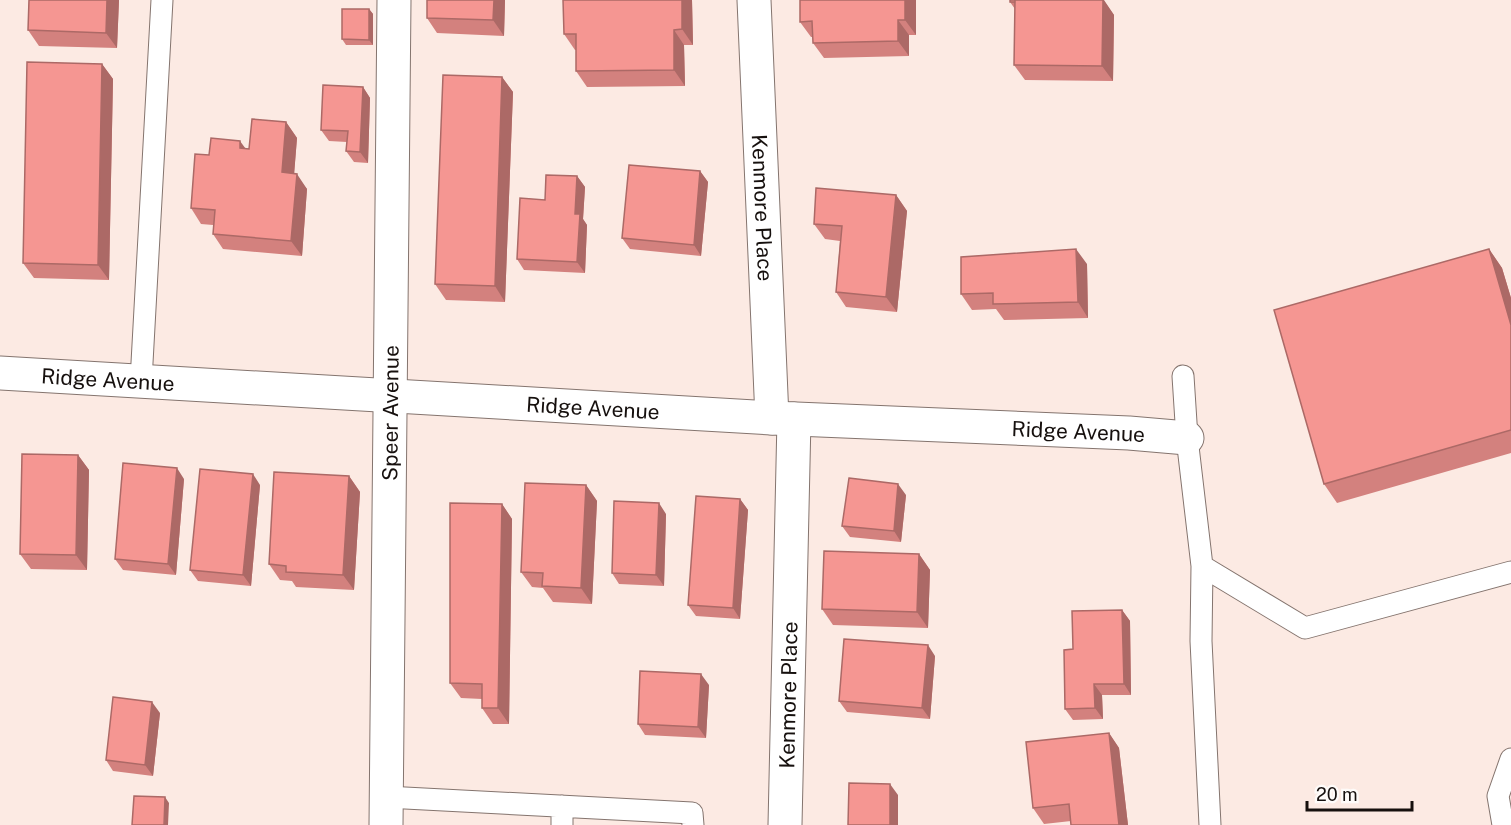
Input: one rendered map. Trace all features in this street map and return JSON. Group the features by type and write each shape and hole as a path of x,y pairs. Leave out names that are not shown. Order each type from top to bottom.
{"street":[{"name":"Speer Avenue","path":"386,811 394,0"},
{"name":"Kenmore Place","path":"754,0 783,418 785,825"},
{"name":"Ridge Avenue","path":"0,373 783,418 1129,433 1187,438"}],"lane":[{"path":"141,381 162,0"},
{"path":"1183,376 1187,438 1202,566 1201,641 1210,825"},
{"path":"1202,566 1305,628 1511,572"},
{"path":"1503,825 1498,796 1511,759"},
{"path":"386,811 562,816 692,813 693,825"}],"building":[{"path":"29,0 107,0 106,33 28,30"},
{"path":"427,0 494,0 493,20 427,18"},
{"path":"563,0 682,0 682,29 674,30 674,70 576,71 576,34 564,34"},
{"path":"800,0 905,0 905,20 898,20 898,41 813,43 812,21 800,22"},
{"path":"1015,0 1103,0 1102,66 1014,65"},
{"path":"342,9 369,9 369,40 342,39"},
{"path":"27,62 102,64 98,265 23,263"},
{"path":"443,75 502,77 495,286 435,284"},
{"path":"323,85 363,87 360,152 346,151 348,131 321,130"},
{"path":"252,119 286,122 282,172 297,174 291,241 213,234 215,210 191,208 195,154 209,155 211,138 240,141 240,148 249,149"},
{"path":"629,165 700,171 694,245 622,238"},
{"path":"546,175 577,176 575,214 580,214 577,262 517,259 520,198 545,200"},
{"path":"816,188 896,195 886,297 836,292 842,226 814,224"},
{"path":"1076,249 1078,302 993,304 993,293 961,294 961,257"},
{"path":"1489,249 1511,325 1511,430 1324,484 1274,310"},
{"path":"22,454 78,455 76,555 20,554"},
{"path":"123,463 177,468 168,564 115,559"},
{"path":"200,469 253,474 243,575 190,570"},
{"path":"274,472 349,476 343,575 286,572 286,566 269,564"},
{"path":"849,478 898,484 894,531 842,526"},
{"path":"525,483 586,485 581,588 542,586 543,573 521,572"},
{"path":"696,496 740,499 733,608 688,605"},
{"path":"614,501 659,503 656,575 612,573"},
{"path":"450,503 502,504 498,708 482,708 482,684 450,683"},
{"path":"824,551 919,554 917,612 822,609"},
{"path":"1122,610 1124,684 1094,684 1095,708 1065,709 1064,650 1073,649 1072,611"},
{"path":"844,639 928,645 922,708 839,701"},
{"path":"640,671 701,674 698,727 638,724"},
{"path":"113,697 152,702 145,765 106,760"},
{"path":"1109,733 1119,825 1071,825 1069,804 1033,808 1026,742"},
{"path":"849,783 890,784 890,825 848,825"},
{"path":"134,796 165,797 164,825 132,825"}]}
